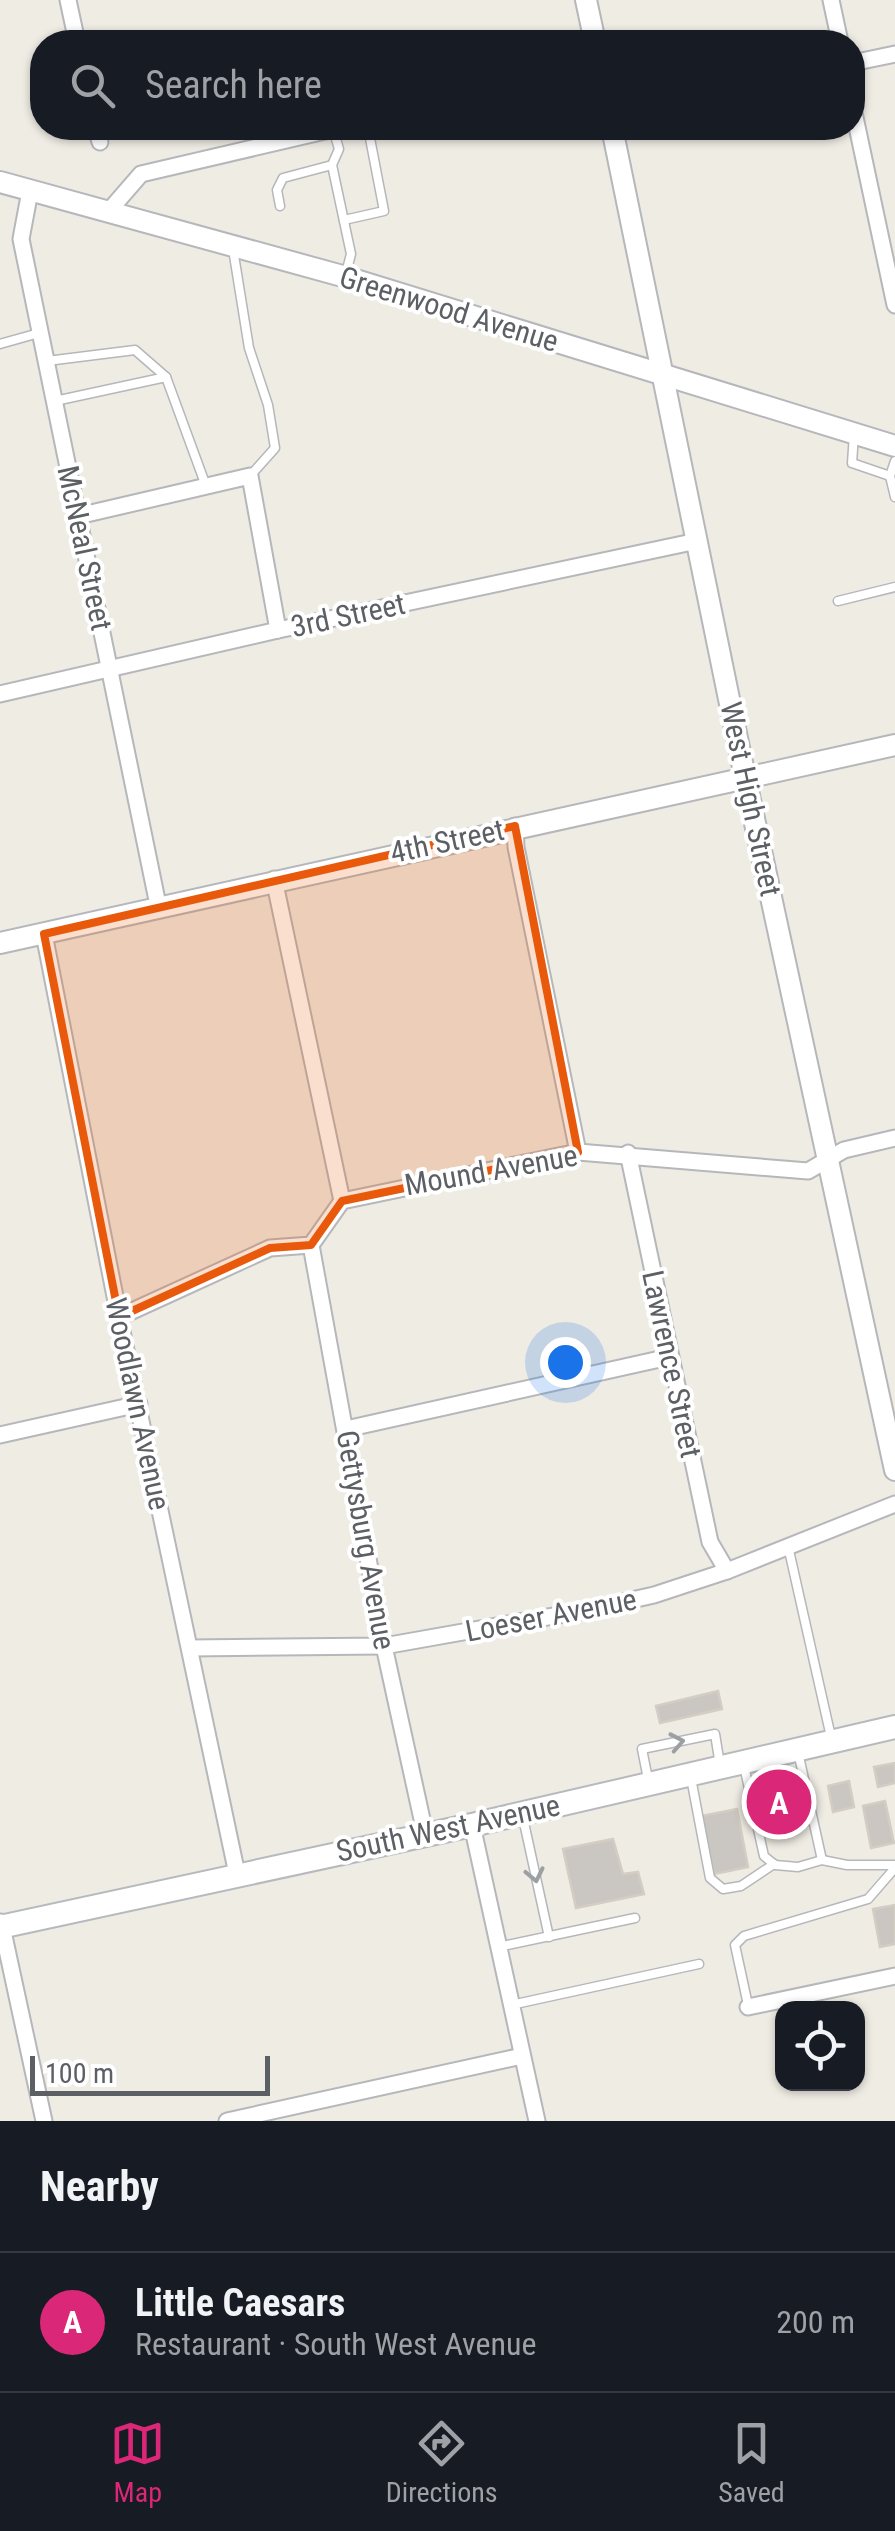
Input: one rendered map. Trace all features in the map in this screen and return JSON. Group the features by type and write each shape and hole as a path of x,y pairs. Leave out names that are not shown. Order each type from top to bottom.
{"main road":[{"name":"South West Avenue","path":"1,1924 472,1825 895,1726"}],"street":[{"path":"68,0 74,30"},
{"path":"586,0 592,30"},
{"path":"831,0 837,30"},
{"path":"865,60 895,54"},
{"path":"108,212 141,174 284,140"},
{"name":"West High Street","path":"615,140 745,777 895,1470"},
{"path":"860,140 895,304"},
{"name":"Greenwood Avenue","path":"0,182 346,277 895,446"},
{"name":"McNeal Street","path":"30,191 21,238 158,905"},
{"path":"78,516 250,476 278,630"},
{"name":"3rd Street","path":"0,694 278,630 697,542"},
{"name":"4th Street","path":"0,943 895,745"},
{"path":"515,826 516,847 578,1152"},
{"path":"119,1317 270,1248 311,1245 342,1201 274,880"},
{"name":"Woodlawn Avenue","path":"44,934 119,1317 236,1874"},
{"name":"Mound Avenue","path":"342,1201 578,1152 628,1153 808,1171 844,1150 895,1138"},
{"name":"Lawrence Street","path":"628,1153 710,1542 727,1571"},
{"name":"Gettysburg Avenue","path":"311,1245 384,1646 425,1833"},
{"path":"346,1429 669,1357"},
{"path":"0,1435 139,1404"},
{"name":"Loeser Avenue","path":"191,1648 384,1646 620,1603 727,1571 895,1504"},
{"path":"472,1825 537,2121"},
{"path":"1,1924 44,2121"},
{"path":"748,2007 895,1976"},
{"path":"226,2121 522,2056"}],"lane":[{"path":"337,140 339,148 332,165 350,254 346,277"},
{"path":"344,220 384,211 370,140"},
{"path":"280,206 277,190 283,178 332,165"},
{"path":"232,246 249,348 268,404 275,448 250,476"},
{"path":"0,344 41,333"},
{"path":"47,361 135,350 166,377 206,486"},
{"path":"54,401 166,377"},
{"path":"854,434 852,462 890,476"},
{"path":"895,462 890,476 895,498"},
{"path":"838,601 895,587"},
{"path":"788,1546 832,1741"},
{"path":"649,1784 642,1749 715,1734 751,1799 764,1856 774,1864 798,1867 822,1860 895,1866"},
{"path":"798,1749 822,1860"},
{"path":"690,1774 710,1878 723,1888 740,1886 774,1864"},
{"path":"522,1813 548,1936"},
{"path":"748,2007 735,1946 744,1936 868,1899 895,1866"},
{"path":"498,1948 635,1918"},
{"path":"511,2005 699,1964"}],"highlighted area":[{"path":"515,826 578,1152 342,1201 311,1245 270,1248 119,1317 44,934"}],"building":[{"path":"718,1691 722,1709 660,1723 656,1706"},
{"path":"895,1763 895,1783 878,1787 874,1767"},
{"path":"849,1781 854,1807 833,1812 828,1786"},
{"path":"801,1790 808,1825 778,1831 771,1796"},
{"path":"885,1801 894,1843 871,1848 863,1806"},
{"path":"737,1809 748,1867 714,1874 702,1816"},
{"path":"613,1839 623,1874 638,1872 644,1894 576,1908 563,1849"},
{"path":"895,1905 895,1944 880,1947 873,1909"}],"place":[{"name":"Little Caesars","path":"779,1802"}]}
